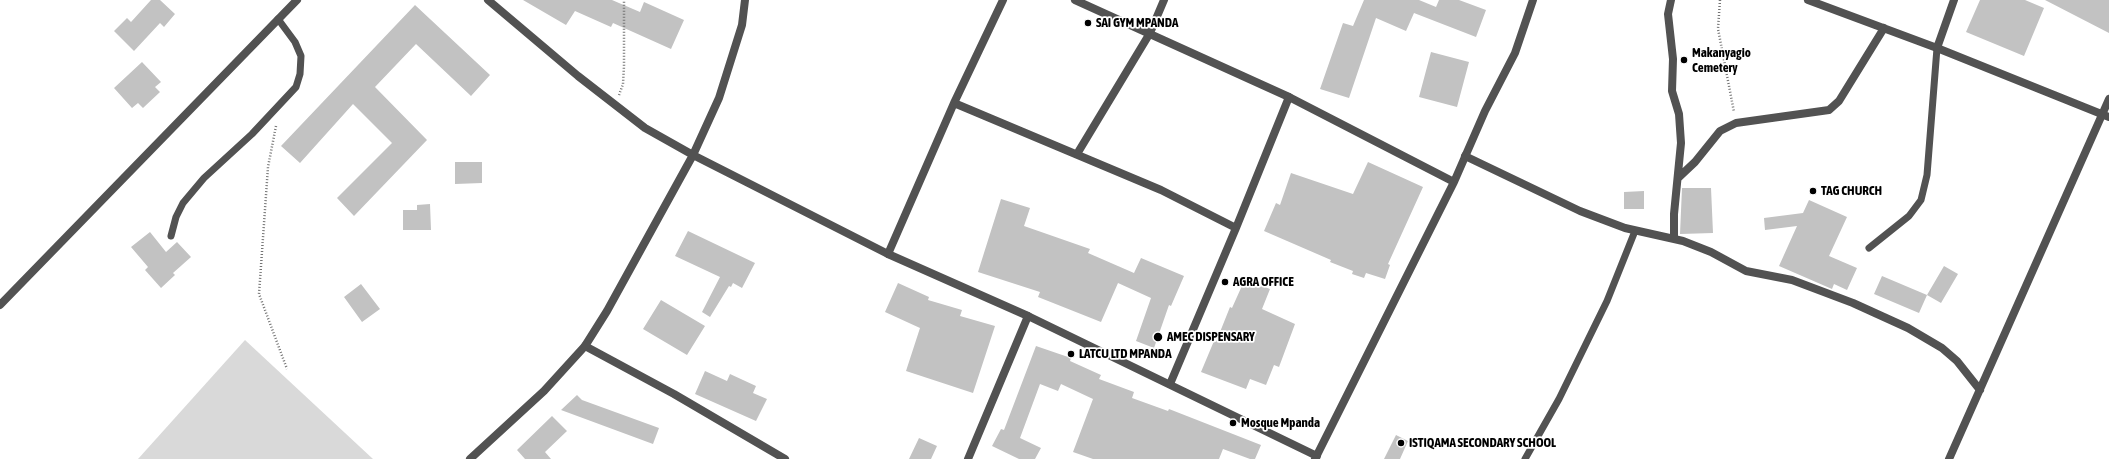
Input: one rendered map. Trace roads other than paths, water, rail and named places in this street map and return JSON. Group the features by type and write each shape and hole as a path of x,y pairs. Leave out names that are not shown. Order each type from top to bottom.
{"street":[{"path":"0,304 296,0"},
{"path":"488,0 644,128 888,254 1028,316 1170,384 1316,458 1454,182 1485,111 1515,53 1533,0"},
{"path":"470,459 478,455 544,391 584,346 607,311 694,155 719,98 742,25 745,0"},
{"path":"888,254 954,103 1003,0"},
{"path":"1075,0 1289,97 1454,182"},
{"path":"1077,154 1150,33 1164,0"},
{"path":"1670,0 1668,14 1672,59 1672,92 1680,128 1678,178 1674,214 1674,238"},
{"path":"1808,0 1938,48 2106,116"},
{"path":"1938,48 1954,0"},
{"path":"1678,178 1695,162 1720,131 1736,123 1830,110 1839,101 1884,28"},
{"path":"1170,384 1236,228 1289,97"},
{"path":"1948,459 2106,116 2109,99"},
{"path":"954,103 1161,190 1236,228"},
{"path":"1465,156 1558,202 1636,232 1674,238 1711,252 1746,271 1792,280 1853,303 1908,328 1942,348 1957,361 1980,390"},
{"path":"968,459 1028,316"},
{"path":"584,346 674,394 782,458"}],"lane":[{"path":"171,236 176,217 183,203 204,178 252,134 296,87 300,74 301,56 295,42 278,19"},
{"path":"1869,248 1909,216 1921,200 1926,175 1938,48"},
{"path":"1525,459 1559,398 1607,301 1636,232"}],"place":[{"name":"SAI GYM MPANDA","path":"1088,23"},
{"name":"Makanyagio Cemetery","path":"1684,60"},
{"name":"TAG CHURCH","path":"1813,191"},
{"name":"AGRA OFFICE","path":"1225,282"},
{"name":"AMEC DISPENSARY","path":"1158,337"},
{"name":"LATCU LTD MPANDA","path":"1071,354"},
{"name":"Mosque Mpanda","path":"1233,423"},
{"name":"ISTIQAMA SECONDARY SCHOOL","path":"1401,443"}]}
